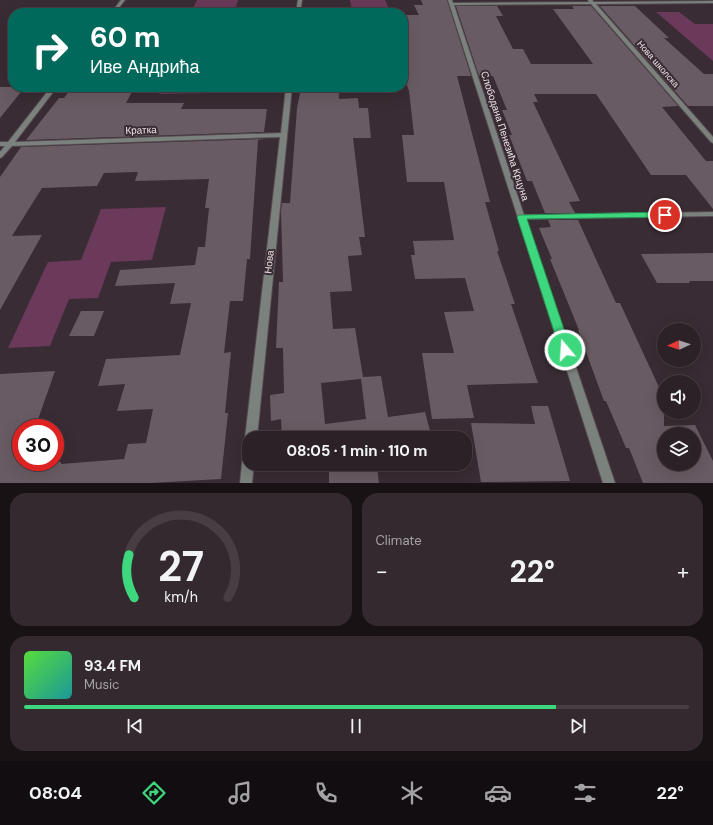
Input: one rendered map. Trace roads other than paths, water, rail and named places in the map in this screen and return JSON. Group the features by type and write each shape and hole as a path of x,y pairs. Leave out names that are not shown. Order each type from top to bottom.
{"street":[{"path":"117,8 123,0"},
{"name":"Нова школска","path":"590,1 713,141"},
{"path":"451,2 713,2"},
{"name":"Слободана Пенезића Крцуна","path":"451,2 609,483"},
{"path":"0,156 50,92"},
{"name":"Нова","path":"252,431 282,135 288,92"},
{"name":"Кратка","path":"0,144 282,135"},
{"path":"522,217 713,214"},
{"path":"246,483 247,471"}]}
